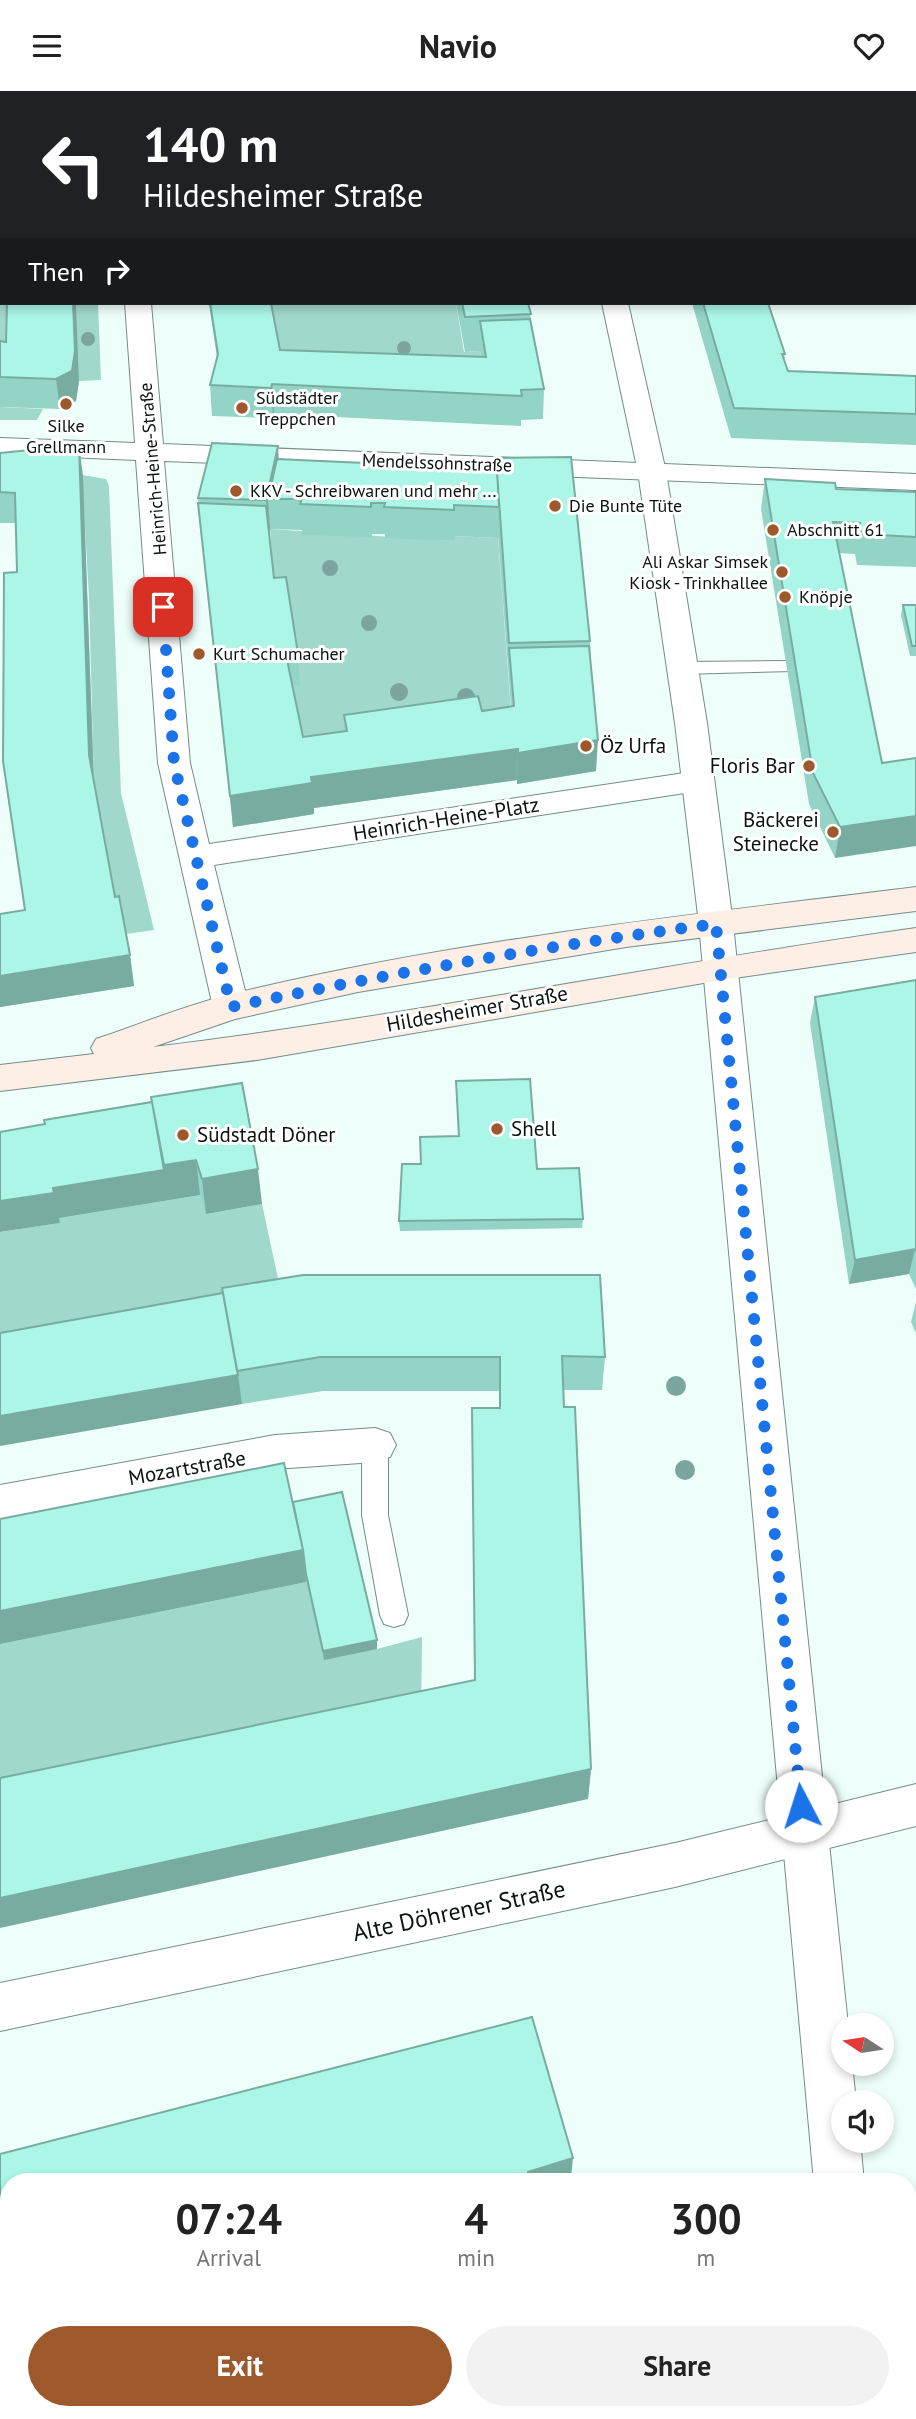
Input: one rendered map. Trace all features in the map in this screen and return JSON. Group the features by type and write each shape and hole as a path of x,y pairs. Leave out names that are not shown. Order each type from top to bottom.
{"main road":[{"name":"Hildesheimer Straße","path":"37,1072 231,1007 358,980 626,935 916,899"},
{"name":"Hildesheimer Straße","path":"0,1078 257,1047 721,968 916,940"}],"street":[{"name":"Heinrich-Heine-Straße","path":"138,305 152,452 174,763 231,1007"},
{"path":"615,305 652,472 682,668 716,924 838,2173"},
{"name":"Mendelssohnstraße","path":"0,446 916,482"},
{"name":"Heinrich-Heine-Platz","path":"194,857 698,781"},
{"name":"Mozartstraße","path":"0,1503 275,1452 375,1445"},
{"name":"Alte Döhrener Straße","path":"0,2007 662,1868 916,1805"}],"lane":[{"path":"682,668 786,667"},
{"path":"375,1445 375,1515 394,1615"}],"green space":[{"path":"0,305 14,305 13,355 0,371"},
{"path":"76,305 98,305 101,380 79,381"},
{"path":"268,305 456,305 464,352 480,351 486,388 281,380"},
{"path":"0,407 43,409 37,420 0,420"},
{"path":"82,475 106,479 109,486 121,793 154,930 126,934 120,927 94,786 89,598"},
{"path":"270,529 454,541 454,536 498,538 513,737 305,767 288,686 299,684 276,609"},
{"path":"200,1195 207,1214 262,1204 279,1283 0,1363 0,1232 59,1223 59,1218"},
{"path":"306,1582 377,1649 422,1637 421,1722 0,1810 0,1644"}],"building":[{"path":"7,305 73,305 75,351 72,371 56,379 0,377 0,341 6,342"},
{"path":"210,305 271,305 280,350 486,357 480,321 530,319 544,389 521,390 522,396 272,384 271,388 210,385 218,354"},
{"path":"462,305 529,305 531,314 465,317"},
{"path":"704,305 769,305 788,371 916,376 916,414 734,408"},
{"path":"212,443 278,446 266,500 198,498"},
{"path":"79,445 89,755 115,897 119,896 130,955 0,976 0,914 25,910 3,761 4,573 17,572 15,493 0,492 0,453"},
{"path":"571,457 590,641 509,643 496,458"},
{"path":"277,459 497,469 499,507 454,505 454,510 384,507 385,503 371,503 371,507 300,504 302,499 268,499"},
{"path":"765,479 835,483 836,489 916,492 916,537 861,534 860,523 833,522 882,763 916,758 916,816 840,827 813,773"},
{"path":"198,503 266,506 274,578 286,577 298,654 286,655 303,737 347,731 344,715 478,696 482,711 514,706 509,648 589,646 598,740 518,753 518,749 311,777 312,783 230,796"},
{"path":"903,605 916,605 916,646 912,646"},
{"path":"916,980 916,1251 915,1249 855,1260 815,997"},
{"path":"530,1079 537,1169 579,1168 583,1219 399,1221 402,1164 421,1164 420,1137 459,1136 456,1081"},
{"path":"242,1083 258,1169 202,1179 196,1160 164,1165 151,1097"},
{"path":"152,1102 164,1170 53,1188 54,1193 0,1201 0,1132 45,1124 44,1120"},
{"path":"303,1275 600,1275 605,1357 562,1356 564,1407 575,1407 591,1769 0,1898 0,1778 475,1680 472,1408 500,1408 500,1357 320,1357 237,1371 222,1288"},
{"path":"223,1293 238,1375 0,1416 0,1333"},
{"path":"284,1463 303,1550 0,1611 0,1519"},
{"path":"342,1492 377,1640 323,1651 293,1502"},
{"path":"532,2017 573,2158 528,2173 0,2173 0,2154"}],"place":[{"name":"Silke Grellmann","path":"66,404"},
{"name":"Südstädter Treppchen","path":"242,408"},
{"name":"KKV - Schreibwaren und mehr ...","path":"236,491"},
{"name":"Die Bunte Tüte","path":"555,506"},
{"name":"Abschnitt 61","path":"773,530"},
{"name":"Ali Askar Simsek Kiosk - Trinkhallee","path":"782,572"},
{"name":"Knöpje","path":"785,597"},
{"name":"Kurt Schumacher","path":"199,654"},
{"name":"Öz Urfa","path":"586,746"},
{"name":"Floris Bar","path":"809,766"},
{"name":"Bäckerei Steinecke","path":"833,832"},
{"name":"Shell","path":"497,1129"},
{"name":"Südstadt Döner","path":"183,1135"}],"route":[{"path":"163,607 174,763 231,1007 358,980 626,935 716,924 801,1806"}]}
